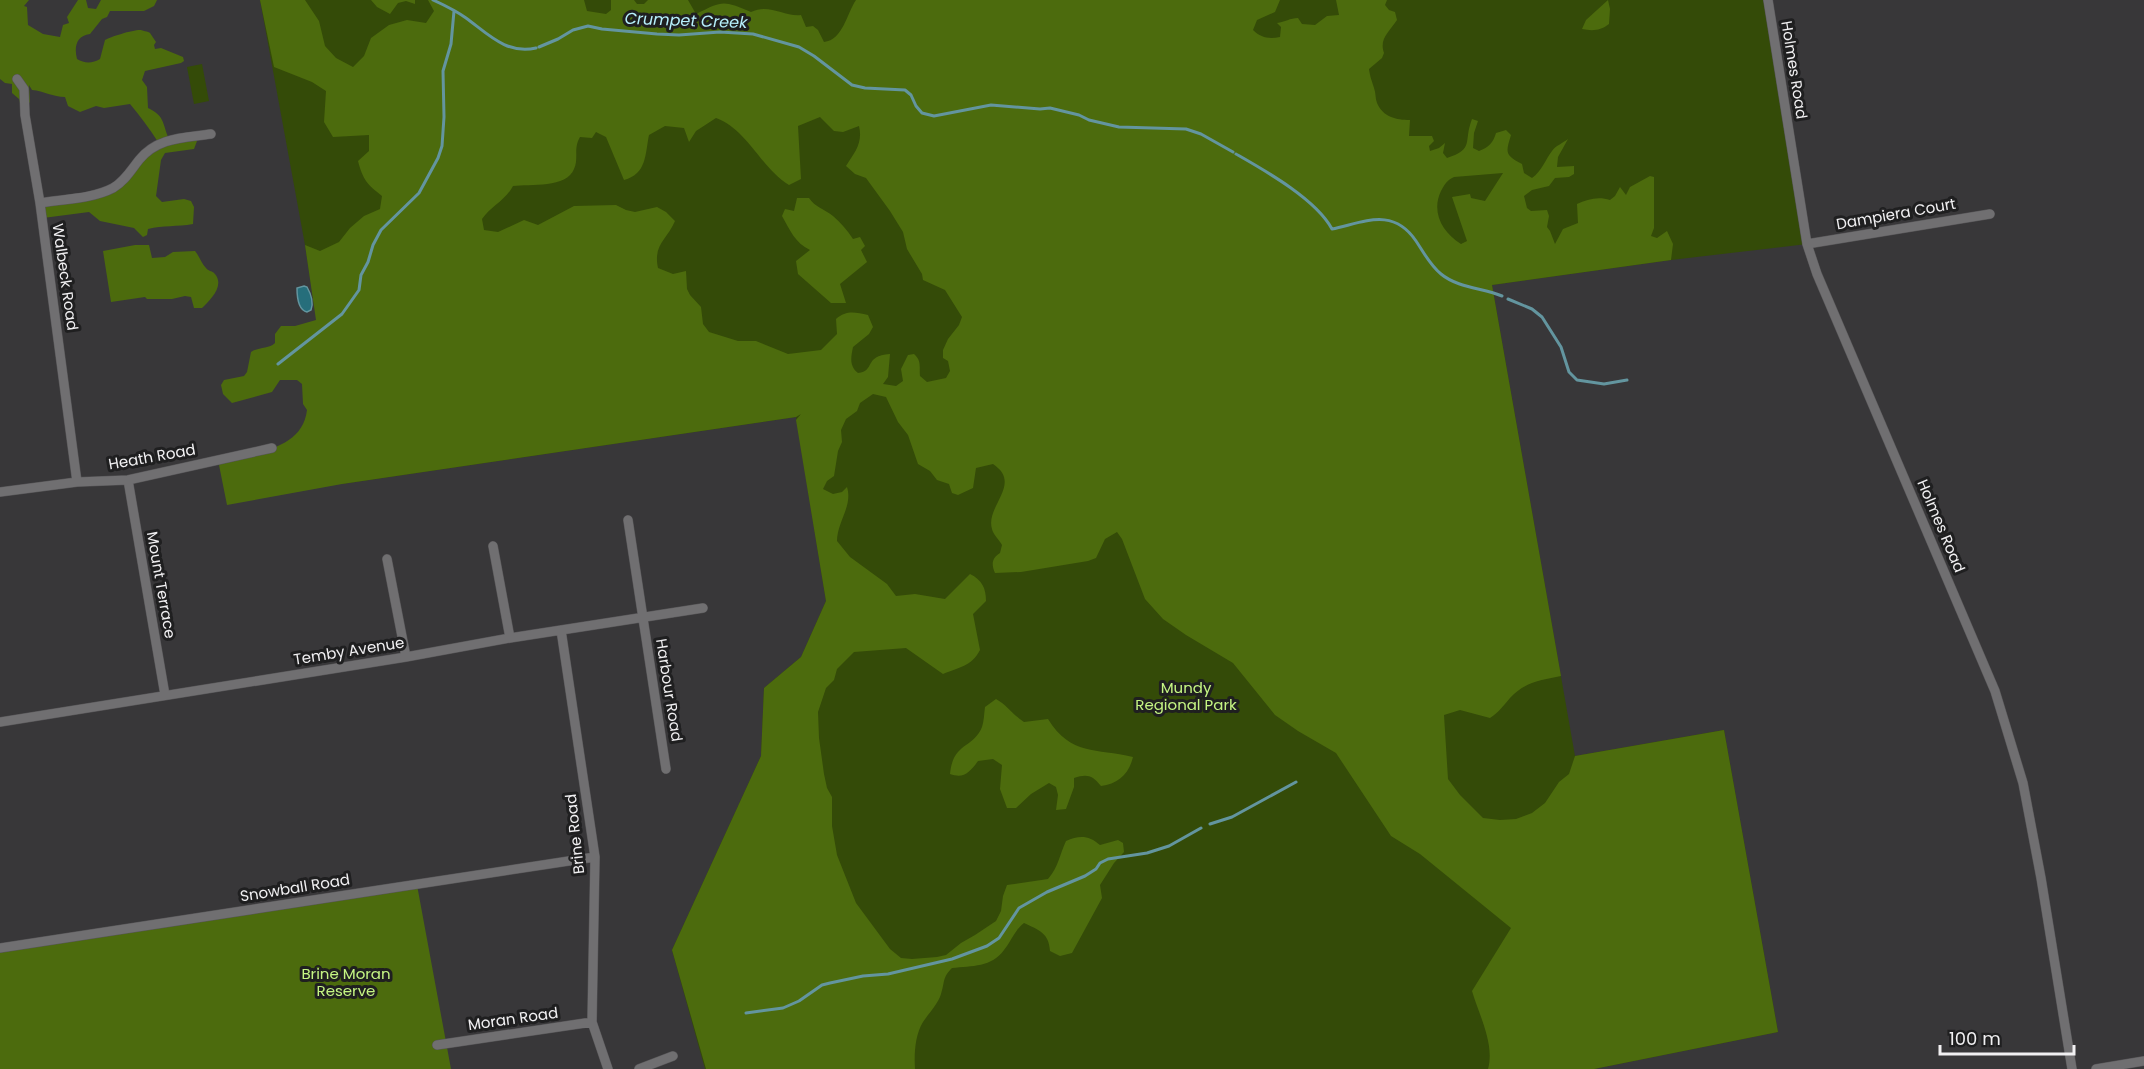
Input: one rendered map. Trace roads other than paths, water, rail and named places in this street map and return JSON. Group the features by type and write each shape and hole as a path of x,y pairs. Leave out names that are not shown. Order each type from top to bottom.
{"street":[{"name":"Holmes Road","path":"1768,0 1807,244 1817,274 1995,691 2023,783 2072,1069"},
{"name":"Walbeck Road","path":"17,79 24,89 25,115 40,203 77,482"},
{"path":"40,203 97,194 112,188 126,178 140,158 157,144 168,140 211,134"},
{"name":"Dampiera Court","path":"1807,244 1990,214"},
{"name":"Heath Road","path":"0,492 77,482 128,480 272,448"},
{"name":"Mount Terrace","path":"128,480 165,695"},
{"name":"Harbour Road","path":"628,520 666,769"},
{"path":"493,546 510,638"},
{"path":"387,559 406,657"},
{"name":"Temby Avenue","path":"0,722 703,608"},
{"name":"Brine Road","path":"561,630 595,857 592,1022 608,1069"},
{"name":"Snowball Road","path":"0,948 595,857"},
{"name":"Moran Road","path":"437,1045 592,1022"},
{"path":"639,1069 673,1056"},
{"path":"2096,1069 2144,1061"}],"water":[{"path":"307,287 312,301 311,310 307,312 300,306 297,295 297,288"}],"waterway":[{"name":"Crumpet Creek","path":"433,0 466,18 498,42 516,49 536,48"},
{"path":"278,364 342,314 359,290 361,275 381,230 419,193 438,158 442,146 444,117 443,71 451,44 454,11"},
{"name":"Crumpet Creek","path":"539,47 573,30 588,26 657,34 720,32 753,34 799,47 852,85 905,90 911,95 922,113 934,116 991,105 1050,108 1119,127 1186,129 1201,134 1233,152"},
{"name":"Crumpet Creek","path":"1236,154 1302,196 1332,229 1367,221 1388,220 1407,230 1430,263 1448,279 1502,296"},
{"name":"Crumpet Creek","path":"1508,299 1532,309 1542,317 1561,347 1569,372 1577,380 1604,384 1627,380"},
{"path":"1210,824 1232,817 1296,782"},
{"path":"746,1013 783,1008 799,1001 822,985 863,976 888,974 952,959 987,946 999,938 1019,908 1047,892 1085,876 1108,859 1147,853 1169,846 1201,828"}],"park label":[{"name":"Mundy Regional Park","path":"1186,696"},
{"name":"Brine Moran Reserve","path":"346,982"}]}
